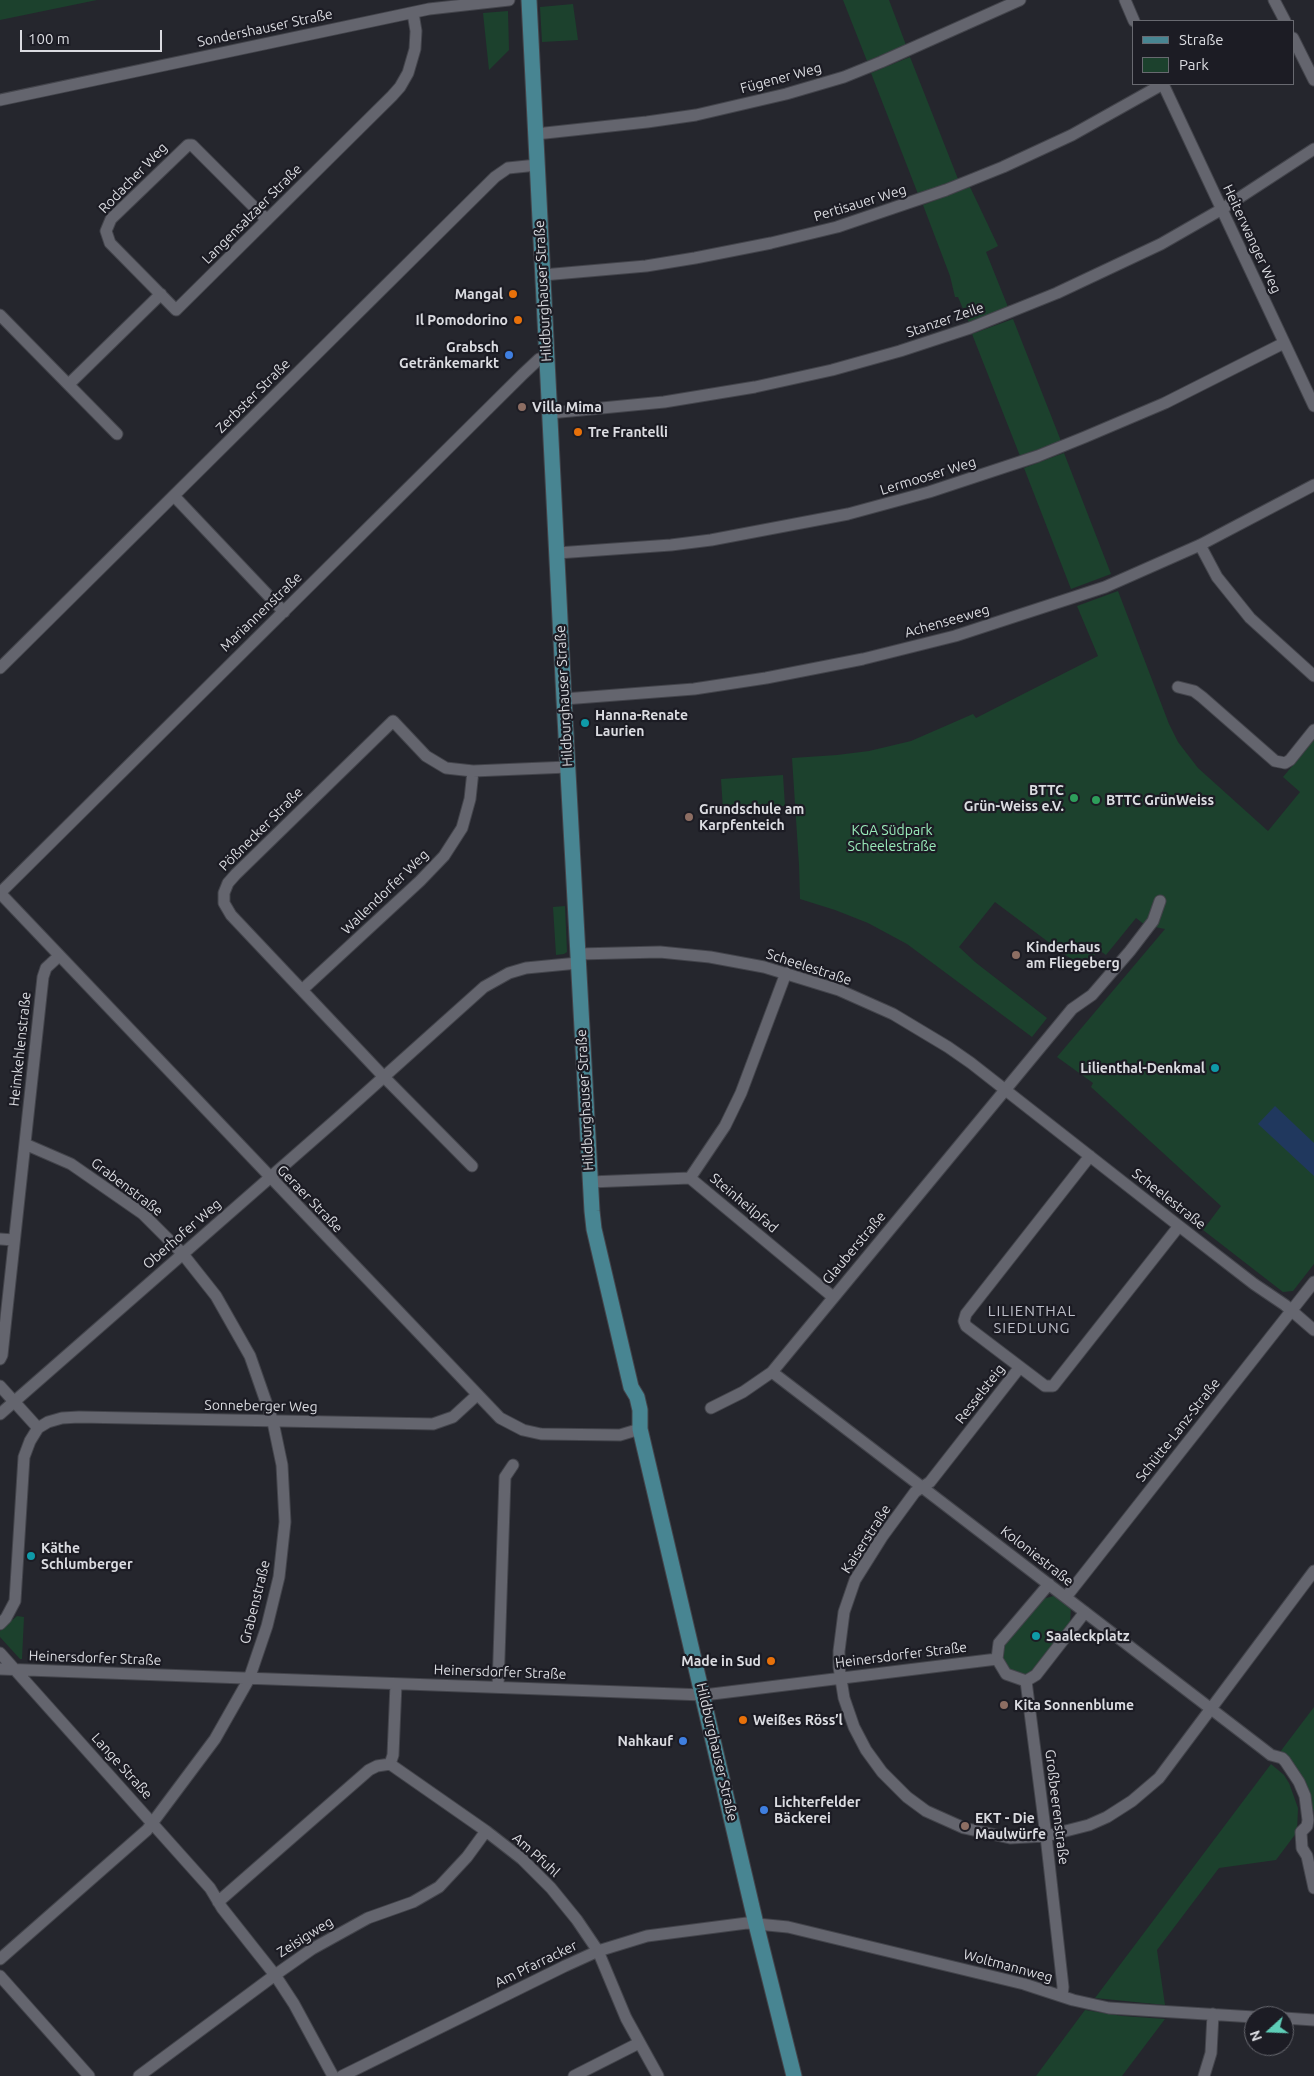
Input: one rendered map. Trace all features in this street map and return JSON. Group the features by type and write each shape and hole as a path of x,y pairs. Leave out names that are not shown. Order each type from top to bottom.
{"main road":[{"name":"Hildburghauser Straße","path":"529,0 546,359 594,1229 631,1387 637,1397 640,1410 640,1429 704,1695 756,1924 794,2076"}],"street":[{"name":"Sondershauser Straße","path":"0,100 413,13 465,4 509,0"},
{"name":"Fügener Weg","path":"536,134 648,122 696,114 786,94 891,59 1020,0"},
{"path":"1124,0 1134,20"},
{"path":"1274,0 1284,20"},
{"name":"Langensalzaer Straße","path":"161,294 176,310 400,87 408,73 415,49 413,13"},
{"path":"1294,40 1314,80"},
{"name":"Pertisauer Weg","path":"543,275 627,268 695,258 778,242 837,227 946,190 1003,167 1072,135 1161,85"},
{"name":"Heiterwanger Weg","path":"1163,85 1314,406"},
{"name":"Rodacher Weg","path":"161,294 110,243 106,231 111,219 185,146 192,145 267,220"},
{"name":"Stanzer Zeile","path":"550,413 615,408 699,398 832,370 900,351 985,323 1057,293 1145,252 1222,209 1314,149"},
{"name":"Zerbster Straße","path":"0,668 495,177 508,168 537,165"},
{"path":"69,384 161,294"},
{"path":"0,315 117,434"},
{"name":"Lermooser Weg","path":"557,553 671,545 770,530 866,510 938,490 1038,456 1094,433 1173,398 1284,343"},
{"name":"Mariannenstraße","path":"0,893 523,374 539,359 546,359"},
{"name":"Achenseeweg","path":"564,699 694,689 793,673 896,651 970,632 1082,595 1200,545 1314,486"},
{"path":"174,496 284,612"},
{"path":"1200,545 1217,577 1250,618 1314,676"},
{"path":"1178,687 1194,691 1202,697 1275,762 1290,760 1314,730"},
{"name":"Pößnecker Straße","path":"384,1077 227,910 223,898 225,888 236,874 393,721 435,763 446,768 473,771"},
{"path":"473,771 568,767"},
{"name":"Wallendorfer Weg","path":"302,990 420,881 444,856 462,828 470,799 473,771"},
{"name":"Geraer Straße","path":"0,893 500,1418 523,1430 541,1434 620,1435 640,1429"},
{"path":"1005,1090 1072,1009 1092,995 1130,950 1153,921 1160,901"},
{"name":"Scheelestraße","path":"578,959 630,952 676,953 764,967 839,990 894,1014 948,1047 1179,1226 1285,1305 1290,1312 1314,1330"},
{"name":"Heimkehlenstraße","path":"0,1359 2,1355 43,977 46,968 60,956"},
{"name":"Oberhofer Weg","path":"0,1414 477,993 494,980 526,968 578,959"},
{"path":"690,1178 725,1126 741,1093 786,973"},
{"path":"384,1077 472,1166"},
{"name":"Glauberstraße","path":"711,1408 743,1392 772,1372 1005,1090"},
{"name":"Grabenstraße","path":"0,1959 153,1823 215,1739 248,1678 267,1626 279,1577 286,1522 282,1465 273,1422 250,1356 216,1296 182,1253 143,1214 104,1185 71,1164 25,1144"},
{"path":"1020,1367 966,1326 964,1321 966,1314 1090,1156"},
{"name":"Steinheilpfad","path":"590,1182 690,1178 833,1297"},
{"name":"Resselsteig","path":"922,1487 930,1482 1020,1367 1045,1386 1053,1386 1179,1226"},
{"path":"0,1239 14,1240"},
{"name":"Schütte-Lanz-Straße","path":"1066,1597 1314,1282"},
{"name":"Koloniestraße","path":"772,1372 1271,1755 1286,1761 1305,1796 1308,1820 1307,1826 1301,1832 1302,1848 1307,1856 1314,1888"},
{"path":"0,1386 38,1428 30,1440 24,1457 15,1601 6,1618 0,1624"},
{"name":"Sonneberger Weg","path":"38,1428 48,1422 62,1418 79,1417 433,1424 453,1417 477,1395"},
{"path":"498,1687 505,1477 513,1465"},
{"name":"Kaiserstraße","path":"922,1487 915,1492 882,1537 855,1580 844,1612 841,1632 839,1651 841,1677 848,1711 866,1750 882,1772 907,1798 937,1817 971,1830 1010,1838 1046,1836 1089,1825 1107,1817 1132,1801 1159,1778 1314,1571"},
{"path":"1049,1584 999,1643 997,1658 1006,1674 1015,1679 1026,1681 1036,1675 1085,1612"},
{"name":"Lange Straße","path":"0,1653 210,1888 218,1902 275,1975 294,2004 333,2076"},
{"name":"Heinersdorfer Straße","path":"0,1670 704,1695 997,1658"},
{"name":"Großbeerenstraße","path":"1026,1681 1046,1836 1063,1987 1062,1996"},
{"path":"218,1902 369,1770 377,1766 390,1764 393,1756 396,1684"},
{"name":"Am Pfuhl","path":"390,1764 486,1831 522,1859 552,1888 578,1920 598,1951 611,1984 639,2043 658,2076"},
{"name":"Zeisigweg","path":"139,2076 275,1975 340,1932 368,1918 413,1902 438,1887 467,1857 486,1831"},
{"name":"Am Pfarracker","path":"342,2076 598,1951 647,1936 756,1924"},
{"name":"Woltmannweg","path":"756,1924 788,1927 1024,1984 1062,1996 1122,2009 1244,2016"},
{"path":"0,1976 89,2076"},
{"path":"1204,2076 1211,2053 1213,2014"},
{"path":"1294,2019 1314,2020"},
{"path":"574,2076 639,2043"}],"green space":[{"path":"0,0 97,0 0,20"},
{"path":"843,0 889,0 906,45 867,61"},
{"path":"573,4 578,40 542,42 540,7"},
{"path":"508,11 509,50 489,70 483,13"},
{"path":"910,57 958,179 918,194 871,73"},
{"path":"970,187 998,246 986,252 1008,307 969,323 958,297 955,297 950,276 923,205"},
{"path":"1013,319 1061,441 1020,456 972,334"},
{"path":"1064,453 1111,574 1071,589 1024,468"},
{"name":"KGA Südpark Scheelestraße","path":"1118,591 1169,724 1178,742 1198,768 1268,831 1300,792 1283,777 1314,740 1314,1264 1293,1291 1283,1292 1203,1230 1221,1206 1091,1087 1093,1083 1057,1057 1165,929 1145,925 1136,918 1106,955 1099,950 1083,968 995,902 959,947 975,962 1047,1018 1032,1037 907,944 868,923 800,899 792,758 869,751 911,741 973,714 976,718 1098,656 1077,606"},
{"path":"783,775 785,806 723,810 721,779"},
{"path":"565,906 567,952 556,955 553,907"},
{"path":"1057,1595 1071,1606 1070,1625 1037,1668 1022,1675 1008,1668 1002,1657 1004,1645 1039,1600"},
{"path":"17,1616 24,1617 22,1659 0,1637 0,1631"},
{"path":"1314,1707 1313,1811 1308,1789 1301,1775 1290,1760 1280,1752"},
{"path":"1271,1764 1284,1775 1289,1783 1298,1808 1297,1832 1276,1860 1219,1868 1157,1950 1165,2005 1095,1998"},
{"path":"1085,2010 1122,2016 1165,2019 1122,2076 1036,2076"}],"water":[{"path":"1275,1106 1314,1143 1314,1176 1258,1124"}],"place":[{"name":"Mangal","path":"513,294"},
{"name":"Il Pomodorino","path":"518,320"},
{"name":"Grabsch Getränkemarkt","path":"509,355"},
{"name":"Villa Mima","path":"522,407"},
{"name":"Tre Frantelli","path":"578,432"},
{"name":"Hanna-Renate Laurien","path":"585,723"},
{"name":"BTTC Grün-Weiss e.V.","path":"1074,798"},
{"name":"BTTC GrünWeiss","path":"1096,800"},
{"name":"Grundschule am Karpfenteich","path":"689,817"},
{"name":"Kinderhaus am Fliegeberg","path":"1016,955"},
{"name":"Lilienthal-Denkmal","path":"1215,1068"},
{"name":"Käthe Schlumberger","path":"31,1556"},
{"name":"Saaleckplatz","path":"1036,1636"},
{"name":"Made in Sud","path":"771,1661"},
{"name":"Kita Sonnenblume","path":"1004,1705"},
{"name":"Weißes Röss’l","path":"743,1720"},
{"name":"Nahkauf","path":"683,1741"},
{"name":"Lichterfelder Bäckerei","path":"764,1810"},
{"name":"EKT - Die Maulwürfe","path":"965,1826"}],"district":[{"name":"LILIENTHAL SIEDLUNG","path":"1032,1320"}]}
